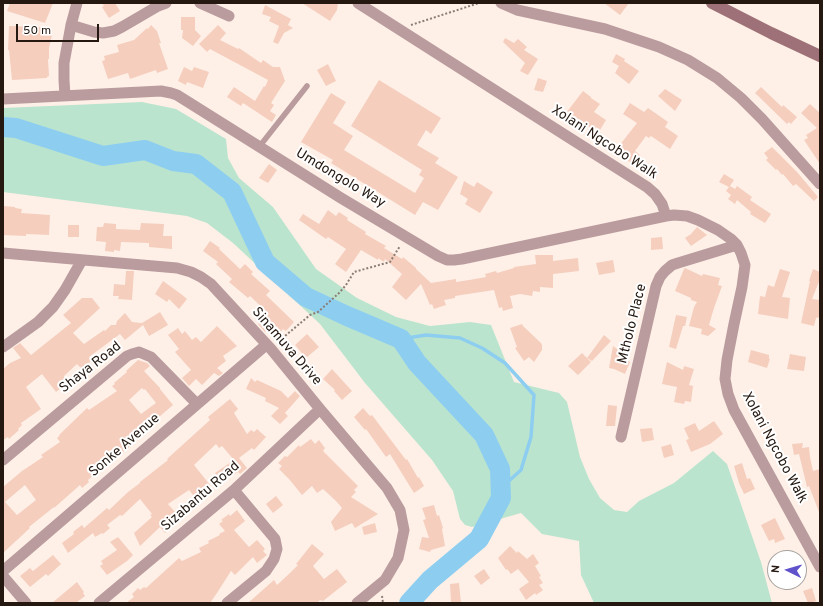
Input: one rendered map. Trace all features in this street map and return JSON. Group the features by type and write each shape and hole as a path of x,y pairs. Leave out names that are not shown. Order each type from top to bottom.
{"street":[{"path":"65,96 64,63 71,25 77,3"},
{"path":"71,25 94,32 103,33 114,31 166,3"},
{"path":"200,3 230,16"},
{"name":"Xolani Ngcobo Walk","path":"358,3 647,187 655,194 662,204 666,216 680,215 698,220 718,230 736,245 741,253 745,265 727,360 725,379 728,394 734,410 820,567"},
{"path":"502,3 517,10 605,29 659,47 688,60 717,78 741,98 762,119 820,184"},
{"path":"712,3 820,56"},
{"name":"Umdongolo Way","path":"3,98 161,91 177,95 259,147 438,256 447,260 462,260 666,216"},
{"name":"Mtholo Place","path":"621,437 656,286 660,277 672,265 736,245"},
{"name":"Sinamuva Drive","path":"3,253 177,268 191,272 211,284 268,347 387,488 400,510 404,530 398,558 385,580 357,603"},
{"path":"3,346 38,322 53,307 65,290 82,260"},
{"name":"Sonke Avenue","path":"3,571 197,404 268,347"},
{"name":"Shaya Road","path":"3,460 127,356 132,354 139,352 151,357 197,404"},
{"name":"Sizabantu Road","path":"99,603 234,490 320,409"},
{"path":"227,603 266,571 274,559 277,549 275,539 234,490"},
{"path":"3,576 26,603"}],"lane":[{"path":"259,147 307,86"}],"path":[{"path":"399,29 479,3"},
{"path":"268,347 310,315 318,312 339,293 354,272 390,262 405,236"},
{"path":"382,595 383,603"}],"green space":[{"path":"142,102 176,109 226,139 228,158 239,178 273,207 316,269 357,298 396,317 430,326 470,322 491,325 514,382 559,393 567,402 580,457 589,479 600,498 614,510 627,512 639,501 674,483 713,451 727,464 761,562 767,590 769,590 772,603 594,603 581,575 579,541 542,534 521,513 472,527 465,525 460,519 453,491 432,460 365,383 320,324 233,243 207,223 187,216 3,192 3,108"}],"building":[{"path":"10,3 53,3 45,23 7,11"},
{"path":"102,3 115,3 120,11 109,18 102,7 104,6"},
{"path":"302,3 338,3 337,10 330,21"},
{"path":"604,3 629,3 620,15"},
{"path":"265,5 291,19 288,25 293,28 284,33 278,44 273,42 279,26 269,21 271,17 262,14"},
{"path":"181,17 195,17 195,30 201,36 193,46 182,38 183,30 181,30"},
{"path":"151,25 157,31 161,43 159,43 168,69 157,73 156,70 130,79 128,73 108,79 102,61 105,60 104,56 119,52 117,45 134,40"},
{"path":"218,25 226,33 220,40 238,49 239,48 261,63 263,60 273,67 280,67 285,81 271,103 274,105 270,111 276,115 272,122 243,103 241,106 227,97 234,87 255,101 268,80 210,49 207,52 199,44"},
{"path":"9,26 43,27 51,30 50,35 52,35 48,59 49,76 47,78 12,80 8,50"},
{"path":"505,38 514,43 518,39 527,47 524,50 538,59 528,75 520,71 525,63 503,42"},
{"path":"616,54 625,59 624,61 639,71 629,84 615,73 619,66 612,62"},
{"path":"328,64 336,81 326,86 317,70"},
{"path":"184,67 192,71 194,67 209,72 203,88 187,82 186,85 178,81"},
{"path":"538,78 547,81 543,92 534,90"},
{"path":"379,80 441,118 431,134 426,130 417,145 439,158 435,163 458,177 438,210 423,202 415,215 331,163 333,160 301,142 331,93 346,102 333,123 353,136 344,150 415,193 424,178 419,175 422,170 351,126"},
{"path":"761,87 782,107 783,105 797,117 791,124 789,122 787,124 755,93"},
{"path":"665,89 682,100 675,111 658,96"},
{"path":"583,91 600,104 594,112 606,120 600,130 596,127 595,129 593,127 592,129 577,118 575,120 566,113"},
{"path":"630,103 644,112 648,108 668,122 665,127 678,136 670,149 651,136 649,138 646,136 635,151 642,157 635,166 615,151 637,123 623,114"},
{"path":"810,104 820,113 820,164 804,140 808,138 806,135 817,128 801,113"},
{"path":"772,147 797,172 818,197 814,201 796,184 793,186 783,174 782,175 766,160 768,158 764,153"},
{"path":"269,164 277,170 268,183 259,178"},
{"path":"724,174 734,180 730,186 735,189 737,186 752,197 750,200 771,214 765,223 750,214 751,212 737,200 735,204 728,199 731,195 726,191 729,187 719,182"},
{"path":"464,181 474,187 477,182 493,192 480,213 465,204 468,199 460,194"},
{"path":"3,206 22,209 21,213 50,215 49,235 3,235"},
{"path":"328,210 336,216 339,212 348,218 347,220 366,232 365,234 386,246 384,248 402,259 403,257 431,283 456,279 456,282 486,277 485,274 496,271 497,273 514,267 536,264 535,255 553,255 553,261 578,258 579,271 553,274 553,288 540,287 540,292 533,291 532,296 520,294 510,296 513,308 503,311 502,307 499,308 494,290 455,296 455,298 444,300 446,305 434,309 432,304 430,305 421,284 406,300 392,287 402,274 385,259 384,262 378,258 378,260 361,250 346,272 335,264 346,249 328,237 326,239 299,220 303,214 319,224"},
{"path":"104,223 116,224 116,229 140,230 141,223 164,224 163,236 172,236 172,249 149,247 149,243 121,242 120,251 105,251 106,242 96,241 97,227 103,227"},
{"path":"68,225 79,225 79,237 68,237"},
{"path":"697,227 707,235 691,246 685,238"},
{"path":"662,237 663,249 651,250 651,238"},
{"path":"210,241 220,248 219,249 240,269 245,264 253,272 251,274 270,291 266,295 294,322 286,331 283,329 280,333 272,326 265,332 258,324 269,314 250,296 248,298 229,282 232,279 216,264 218,262 203,251"},
{"path":"613,260 615,272 599,275 596,263"},
{"path":"685,268 702,276 703,274 720,278 718,285 722,286 709,325 716,329 708,336 701,334 702,329 689,326 694,307 697,302 675,291"},
{"path":"780,269 790,272 782,297 790,298 788,319 758,314 760,296 765,297 768,285 774,287"},
{"path":"813,269 820,272 820,279 812,299 820,300 820,317 816,318 814,326 801,323 809,281"},
{"path":"126,271 134,271 132,300 118,299 119,296 113,296 114,284 125,285"},
{"path":"163,281 187,299 179,309 169,299 167,302 155,294"},
{"path":"82,298 92,298 100,308 73,333 84,344 104,330 105,331 111,325 116,325 117,321 125,313 132,322 142,323 160,312 168,325 149,336 143,325 125,340 120,334 89,357 92,360 82,369 77,364 64,376 69,382 56,392 42,374 26,387 41,409 21,423 22,425 18,429 19,430 9,439 8,437 3,440 3,369 10,363 21,358 13,348 20,343 31,355 71,323 63,315"},
{"path":"676,315 687,317 676,349 669,347"},
{"path":"522,324 542,345 542,350 534,362 529,357 524,361 515,348 517,347 510,328"},
{"path":"217,326 237,346 223,356 226,361 217,368 223,373 219,376 214,373 202,385 196,379 189,386 182,378 191,370 175,352 179,349 168,335 178,328 182,334 185,331 192,340 196,337 201,342"},
{"path":"307,334 319,347 306,358 295,345"},
{"path":"604,335 611,341 592,361 587,358"},
{"path":"613,346 626,355 625,359 630,362 625,374 609,368"},
{"path":"751,350 769,355 770,359 767,368 748,362"},
{"path":"582,353 591,362 578,375 568,366"},
{"path":"790,354 806,357 804,371 787,369"},
{"path":"138,360 147,363 150,366 144,371 173,405 137,433 139,435 134,440 135,442 88,480 89,482 82,488 80,485 54,508 29,527 30,528 3,553 3,487 22,471 43,457 41,455 60,442 57,438 59,435 87,408 89,410 117,391 112,386 127,372 126,371","holes":["142,388 144,390 145,389 156,403 141,414 129,400","25,485 36,500 17,515 5,502"]},
{"path":"667,362 683,370 684,366 694,369 689,385 693,386 691,402 685,401 684,404 674,402 677,387 662,384"},
{"path":"332,369 352,391 342,400 334,391 335,390 323,379"},
{"path":"251,378 255,382 257,380 281,391 288,398 295,391 300,396 285,413 288,416 280,424 271,416 279,408 265,401 266,398 246,389"},
{"path":"230,399 238,409 234,413 247,434 251,430 254,432 257,429 266,437 254,450 252,448 239,458 247,468 240,474 238,472 221,483 215,473 234,460 222,446 219,448 216,444 194,465 210,485 197,496 195,494 193,495 189,490 168,504 175,512 170,516 173,519 168,523 171,526 165,533 160,527 140,546 134,533 152,517 150,515 152,514 140,499 122,516 120,515 107,525 110,528 103,534 102,533 95,537 93,533 68,553 62,543 74,534 73,532 82,525 84,528 107,508 109,510 128,492 168,460 167,459 210,420 208,417"},
{"path":"608,405 617,406 615,426 606,426"},
{"path":"363,408 370,416 372,415 406,460 407,459 418,478 419,477 424,486 414,493 390,454 386,457 366,429 365,430 354,417"},
{"path":"714,421 723,434 710,444 691,452 686,440 689,439 684,428 695,423 699,431"},
{"path":"652,428 654,440 642,442 640,429"},
{"path":"311,439 315,444 319,440 325,448 323,451 358,486 354,490 356,492 351,497 378,514 355,528 352,523 335,531 331,522 342,508 336,501 323,489 317,493 312,486 302,495 279,469 282,466 278,463 285,456 287,457 299,445 300,447"},
{"path":"803,443 802,448 809,447 813,471 820,469 820,512 809,486 807,487 799,454 794,455 792,444"},
{"path":"671,444 674,455 664,458 661,447"},
{"path":"742,463 747,479 750,478 755,489 744,494 734,466"},
{"path":"276,496 283,505 273,513 266,504"},
{"path":"434,505 437,516 439,515 443,528 445,546 431,550 430,552 419,549 422,537 429,538 423,520 426,519 422,508"},
{"path":"237,510 245,521 234,530 249,547 257,540 265,549 263,551 267,555 257,563 253,557 235,575 231,571 210,603 126,603 134,597 132,594 138,588 140,590 144,587 146,588 179,558 182,561 201,552 199,548 209,543 208,541 225,531 219,524 223,521 221,520 229,514 230,516"},
{"path":"775,518 785,539 775,543 774,539 769,541 761,525"},
{"path":"375,523 377,532 364,535 362,527"},
{"path":"118,537 133,555 107,575 100,566 103,564 101,561 117,550 110,542"},
{"path":"312,544 324,554 313,566 324,579 337,569 347,582 323,601 320,600 317,603 248,603 274,580 277,585 298,565 296,564"},
{"path":"510,546 517,553 518,551 527,559 533,554 539,563 535,566 541,576 539,577 543,583 539,585 543,590 536,595 535,593 526,600 519,589 529,582 518,569 511,574 507,569 506,570 498,558"},
{"path":"53,555 61,564 48,576 46,574 30,587 20,576 30,568 33,571"},
{"path":"484,569 490,578 481,585 474,576"},
{"path":"77,582 85,596 76,603 52,603"},
{"path":"459,583 461,603 451,603 450,584"},
{"path":"812,588 816,601 808,603 803,591"}],"waterway":[{"path":"3,127 16,128 103,156 145,150 173,161 196,164 232,192 265,262 306,297 401,339 417,363 484,435 500,469 501,498 479,539 430,580 409,603"},
{"path":"401,339 426,335 460,338 482,348 505,363 534,395 531,437 521,470 501,488"}]}
